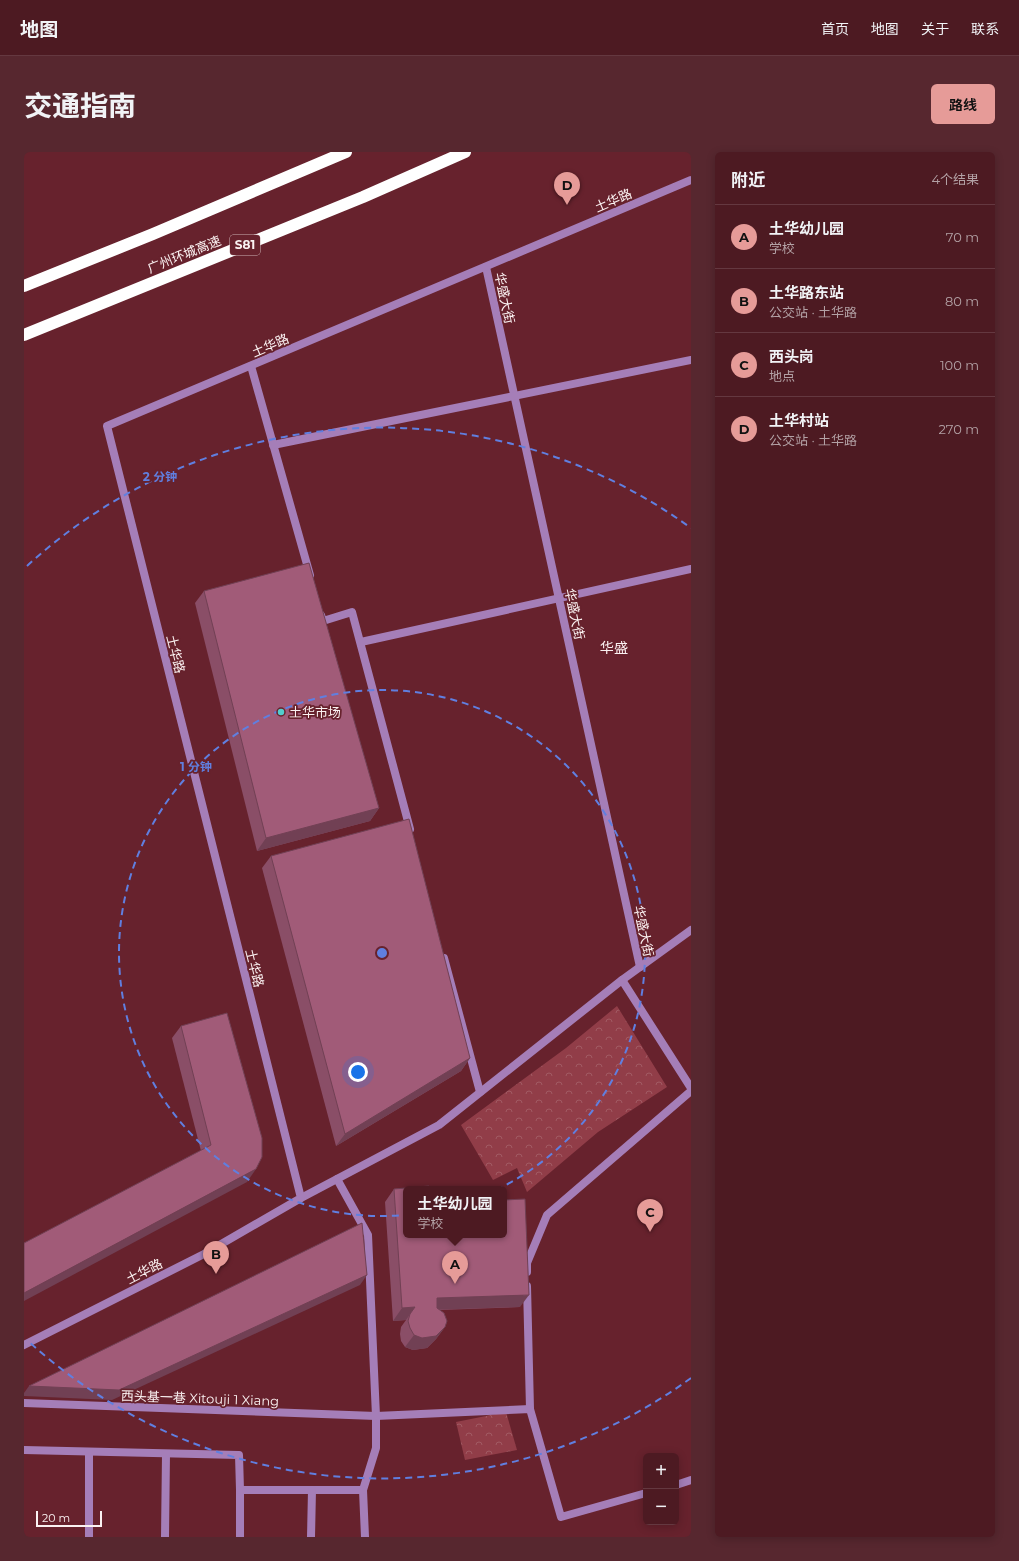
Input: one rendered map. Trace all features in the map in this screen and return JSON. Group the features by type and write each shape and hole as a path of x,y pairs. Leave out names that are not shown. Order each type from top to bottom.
{"highway":[{"path":"24,286 153,234 346,152"},
{"name":"广州环城高速","path":"24,335 362,197 465,152"}],"street":[{"name":"土华路","path":"24,1345 204,1254 301,1198 107,426 691,180"},
{"name":"华盛大街","path":"486,267 640,967"},
{"path":"273,444 691,360"},
{"path":"251,366 312,583"},
{"path":"360,642 691,569"},
{"path":"318,606 322,621 352,612 413,840"},
{"path":"301,1198 439,1125 622,980 691,930"},
{"path":"442,947 480,1092"},
{"path":"622,980 691,1090 547,1215 527,1263 530,1409 561,1517 643,1494"},
{"path":"337,1179 368,1235 376,1416 376,1448 363,1490 365,1537"},
{"name":"西头基一巷 Xitouji 1 Xiang","path":"24,1403 376,1416 530,1409"},
{"path":"24,1450 239,1455 240,1537"},
{"path":"90,1452 90,1537"},
{"path":"165,1537 166,1454"},
{"path":"679,1484 691,1480"},
{"path":"240,1490 363,1490"},
{"path":"311,1537 312,1490"}],"green space":[{"path":"617,1006 667,1087 598,1132 527,1192 517,1168 493,1180 461,1125 566,1048"},
{"path":"506,1412 517,1450 465,1460 456,1422"}],"building":[{"name":"土华市场","path":"309,563 379,808 266,838 204,591"},
{"path":"409,819 470,1058 345,1134 271,856"},
{"path":"227,1013 262,1138 262,1157 256,1169 24,1293 24,1243 211,1145 181,1026"},
{"path":"403,1188 403,1238 507,1238 507,1200 525,1199 529,1295 437,1298 437,1308 444,1313 447,1321 445,1327 436,1336 422,1338 414,1335 408,1321 410,1314 415,1307 402,1308 394,1189"},
{"path":"362,1223 367,1275 119,1390 29,1386"}],"place":[{"name":"土华村站","path":"567,205"},
{"name":"土华市场","path":"281,712"},
{"name":"西头岗","path":"650,1232"},
{"name":"土华路东站","path":"216,1274"},
{"name":"土华幼儿园","path":"455,1284"}],"district":[{"name":"华盛","path":"614,648"}]}
